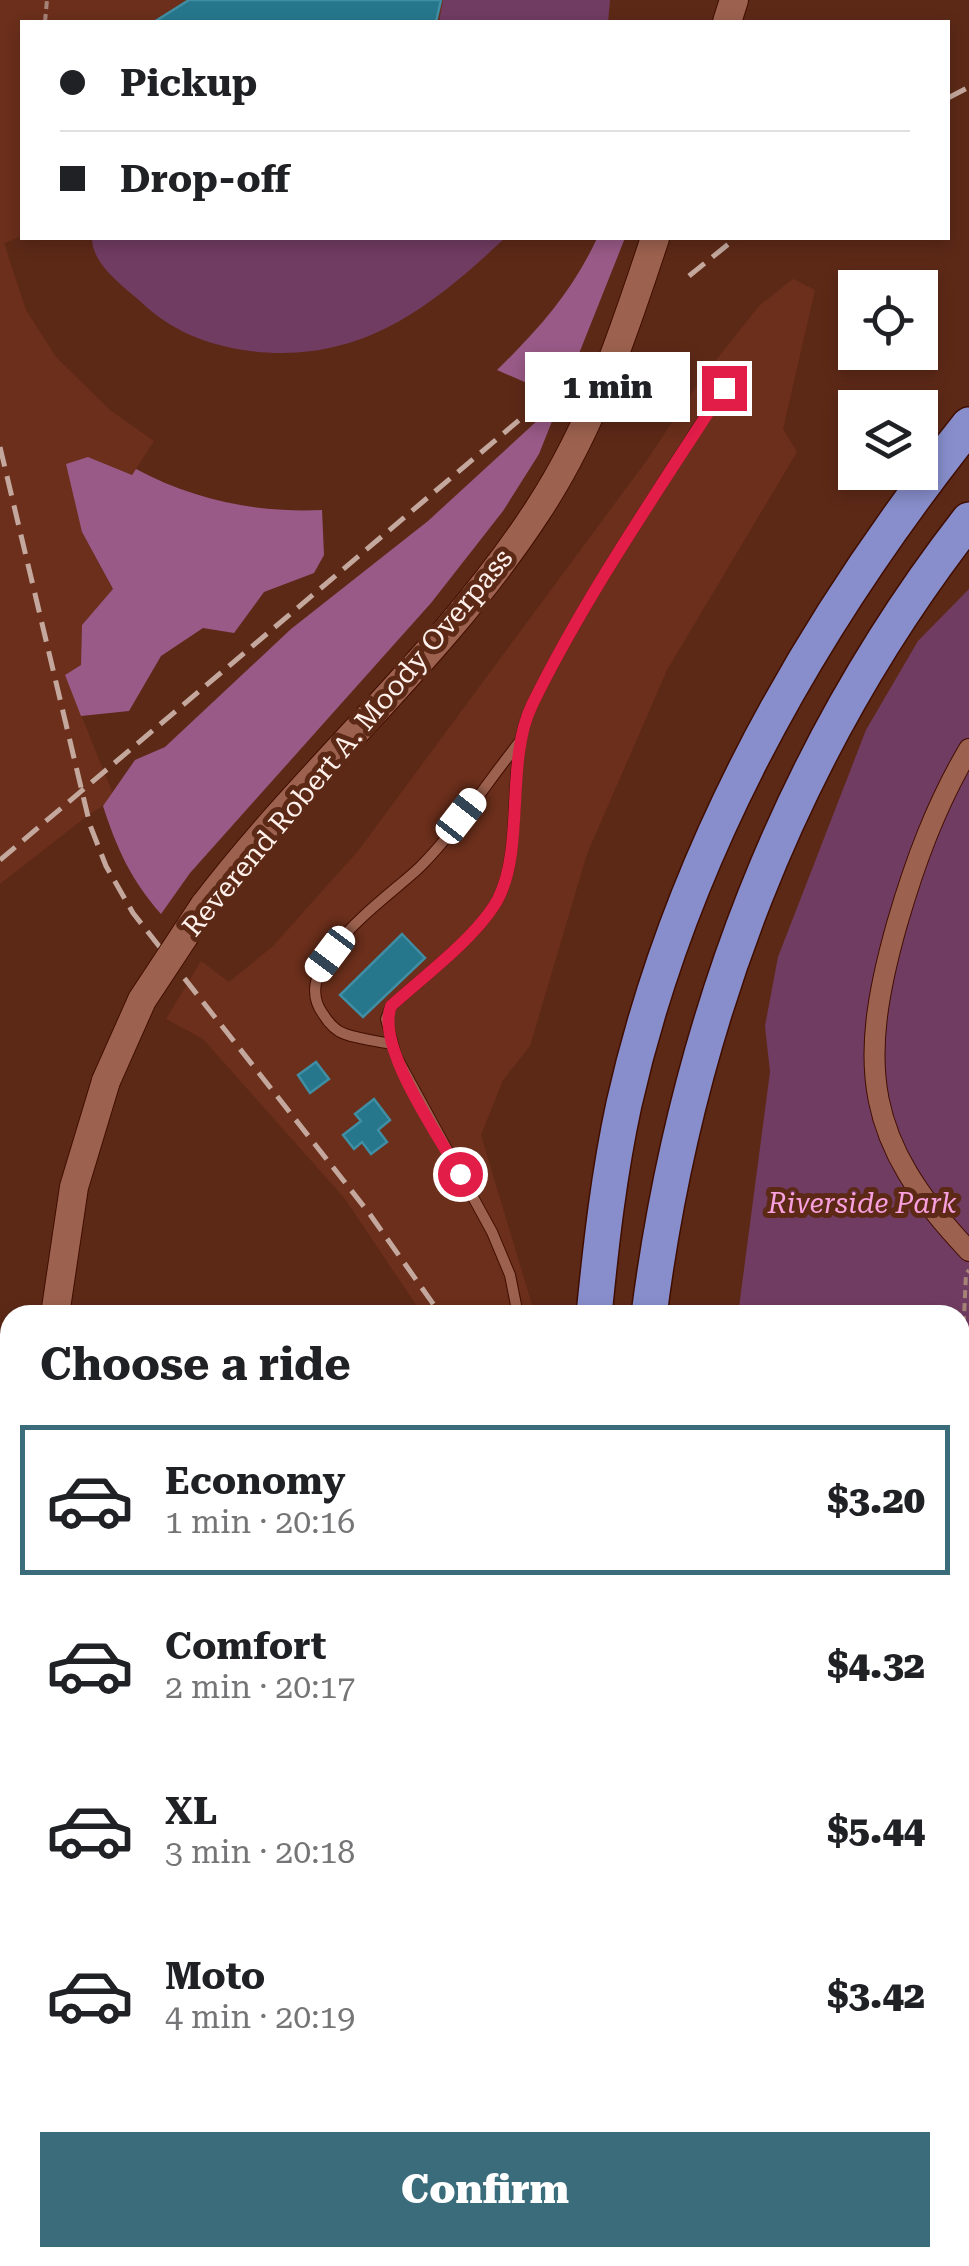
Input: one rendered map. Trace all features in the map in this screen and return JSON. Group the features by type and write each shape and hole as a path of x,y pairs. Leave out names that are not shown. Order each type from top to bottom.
{"highway":[{"path":"595,1305 631,1076 683,912 720,823 782,696 840,599 890,526 969,425"},
{"path":"651,1305 684,1119 718,994 752,898 850,697 907,606 969,520"},
{"path":"581,1305 601,1248"}],"main road":[{"name":"Reverend Robert A. Moody Overpass","path":"56,1305 74,1187 106,1081 142,1000 204,906 467,603 538,510 604,385 655,240"}],"street":[{"path":"969,748 939,802 918,854 884,974 872,1046 880,1106 898,1160 926,1204 969,1251"}],"lane":[{"path":"516,1305 510,1275 492,1232 391,1044 386,1019 391,1006 498,899 506,875 522,739 530,709 724,388"},
{"path":"391,1044 343,1034 329,1022 317,1007 312,991 316,972 378,900 420,867 522,739"}],"path":[{"path":"964,1305 969,1270"}],"shaded area":[{"path":"0,0 610,0 608,20 20,20 20,237 4,243 26,310 56,357 110,410 154,441 132,475 88,457 82,532 113,590 82,625 81,665 65,675 115,799 91,813 0,884"},
{"path":"596,240 624,240 539,454 503,511 431,603 190,873 161,914 126,863 103,806 135,760 165,747 291,629 428,521 551,408 536,387 497,370 527,340 577,275"},
{"path":"793,279 815,290 783,429 797,452 667,670 587,854 530,1046 503,1080 481,1135 532,1305 416,1305 345,1199 203,1039 166,1019 201,961 229,982 273,946 358,851 647,460 701,379 759,306"},
{"path":"88,457 132,475 136,469 180,489 226,502 273,509 322,510 324,555 314,573 264,592 234,633 203,628 161,656 129,711 81,716 65,675 81,665 82,625 113,589 82,532 66,464"}],"green space":[{"path":"443,0 610,0 608,20 439,20"},
{"path":"92,240 503,240 449,287 390,326 326,349 289,353 234,348 178,329 109,273"},
{"name":"Riverside Park","path":"969,589 969,1305 739,1305 770,1072 765,1026 778,957 866,730 918,641"}],"building":[{"path":"189,0 441,0 436,20 157,20"},
{"path":"402,934 425,958 363,1017 340,995"},
{"path":"316,1062 329,1079 310,1093 298,1075"},
{"path":"374,1099 390,1120 378,1130 387,1142 371,1154 362,1142 354,1149 343,1135 361,1121 355,1114"}],"railway":[{"path":"950,97 969,87"},
{"path":"689,276 734,240"},
{"path":"0,860 537,405"},
{"path":"0,447 90,825 106,866 133,913 369,1213 434,1305"}],"route":[{"path":"460,1174 396,1056 386,1019 391,1006 498,899 506,875 522,739 530,709 610,570 724,388"}]}
